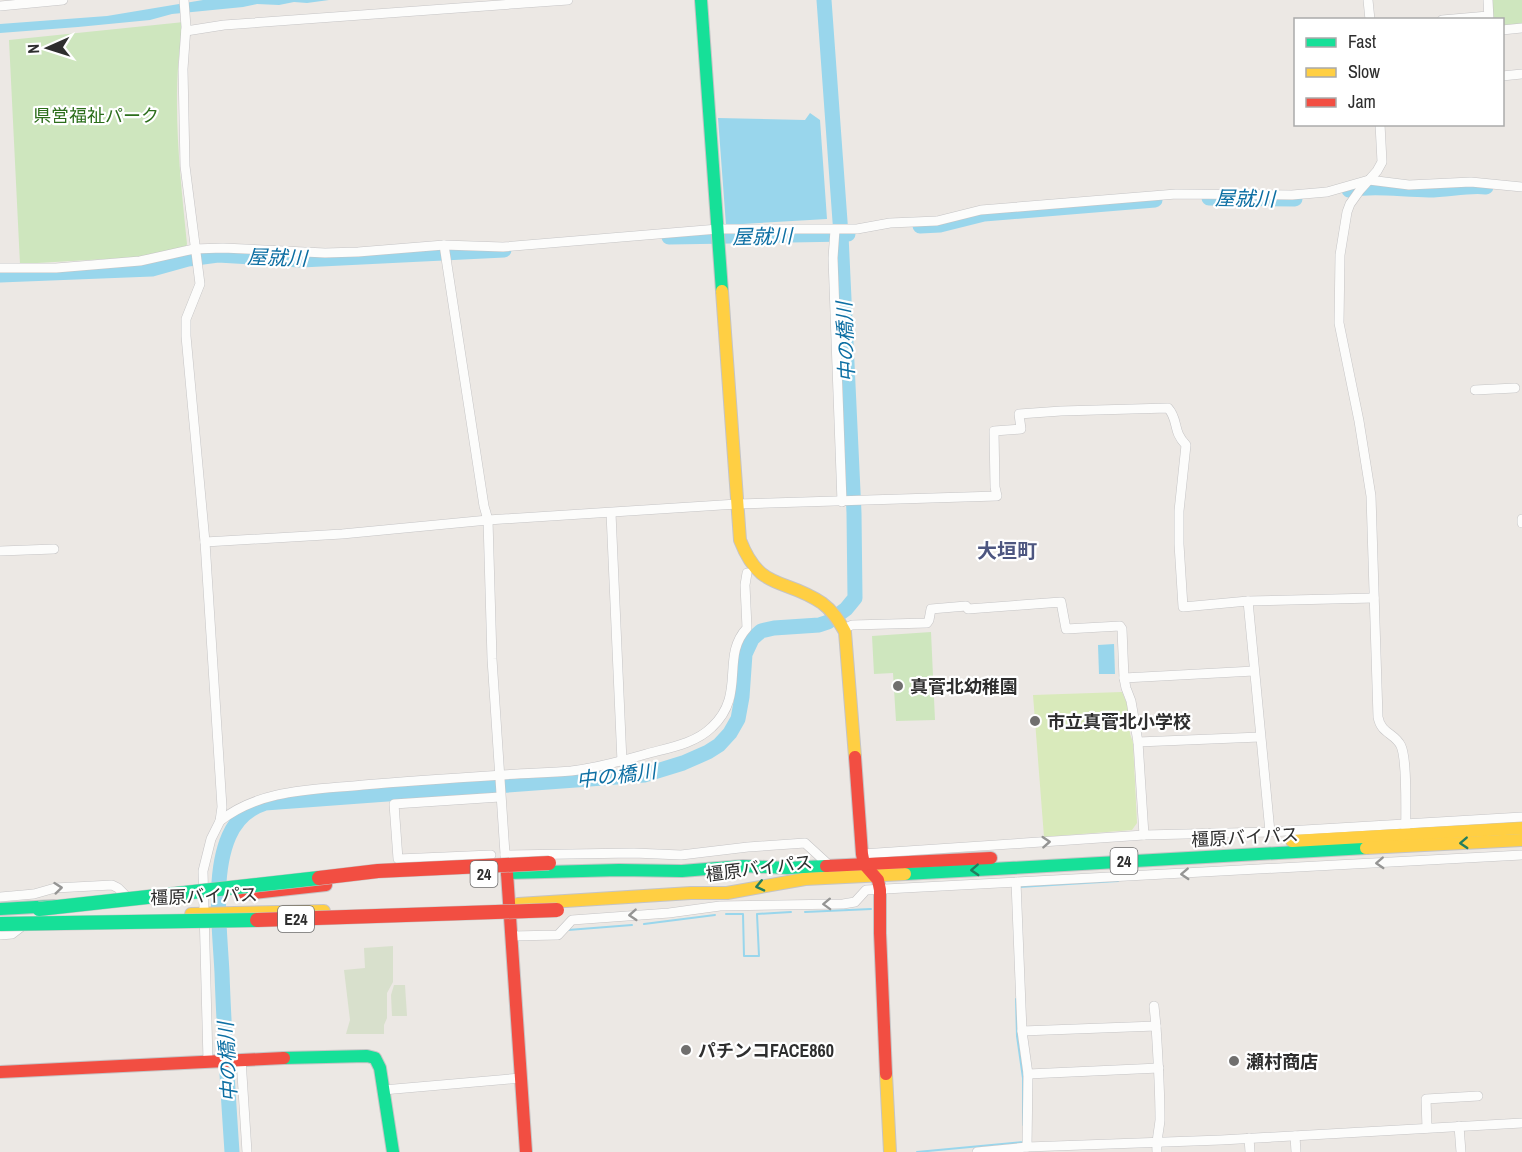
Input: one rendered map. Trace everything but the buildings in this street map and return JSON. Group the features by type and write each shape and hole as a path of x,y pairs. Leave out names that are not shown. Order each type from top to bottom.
{"main road":[{"path":"701,0 742,550 747,561 761,576 817,599 839,621 846,642 863,859 878,880 880,890 890,1152"},
{"name":"橿原バイパス","path":"0,910 206,897 375,878 619,870 682,871 743,866 787,868 831,866 863,859 1522,828"},
{"name":"橿原バイパス","path":"31,923 227,912 398,909 727,893 783,882 1118,862 1406,835 1522,840"},
{"name":"24","path":"549,862 639,861 743,866"},
{"name":"E24","path":"0,910 39,909 378,871 549,862"},
{"path":"507,873 526,1152"},
{"name":"24","path":"557,910 667,904 727,893"},
{"name":"E24","path":"0,924 283,920 557,910"},
{"path":"0,1072 236,1059 367,1056 375,1058 380,1068 393,1152"}],"street":[{"path":"0,6 63,0"},
{"path":"184,0 186,29 183,69 184,138 200,284 186,319 186,336 205,542 222,807 220,821 211,839 203,871 208,913 212,1061"},
{"path":"186,29 568,0"},
{"path":"1368,0 1370,18"},
{"path":"1488,0 1489,18"},
{"path":"1504,30 1522,28"},
{"path":"1504,76 1522,74"},
{"path":"1380,126 1382,162 1350,204 1347,212 1340,255 1339,323 1359,421 1371,496 1379,726 1401,744 1404,761 1406,835"},
{"path":"0,268 56,268 140,261 223,248 325,253 503,247 719,234 836,234 890,224 937,221 981,210 1176,194 1292,195 1364,185 1471,182 1522,187"},
{"path":"836,234 833,258 849,502"},
{"path":"445,249 482,495 488,520 492,658 507,873"},
{"path":"1475,390 1515,388"},
{"path":"205,542 737,504 997,496 994,487 994,431 1021,429 1019,414 1168,408 1173,414 1178,437 1186,446 1179,511 1184,607 1248,601 1374,598"},
{"path":"611,513 622,762"},
{"path":"0,551 54,549"},
{"path":"220,821 242,807 290,792 571,771 622,762 672,748 697,738 712,728 729,703 737,642 747,628 745,585 747,573"},
{"path":"1248,601 1270,831"},
{"path":"839,621 852,625 927,623 931,609 966,606 968,609 1061,602 1066,629 1120,626 1124,678 1131,701 1138,742 1144,836"},
{"path":"1124,678 1254,671"},
{"path":"1138,742 1260,737"},
{"path":"491,855 398,859 394,804 500,796"},
{"path":"863,859 1144,836 1270,831 1406,835 1522,817"},
{"path":"505,855 623,853 681,855 748,846 806,843 831,866"},
{"path":"512,936 558,935 572,920 669,913 720,906 843,904 855,902 866,890 1522,855"},
{"path":"1084,880 1118,862"},
{"path":"1016,882 1022,1031 1028,1074 1030,1149"},
{"path":"0,897 34,894 55,888 112,885 132,901"},
{"path":"0,936 12,934 31,923"},
{"path":"1154,1006 1159,1068 1159,1134 1156,1148"},
{"path":"1022,1031 1156,1026"},
{"path":"236,1059 247,1152"},
{"path":"1028,1074 1159,1068"},
{"path":"383,1090 521,1078"},
{"path":"1427,1128 1426,1099 1479,1096"},
{"path":"977,1152 1030,1149 1156,1148 1202,1141 1522,1123"},
{"path":"1459,1126 1461,1152"},
{"path":"1295,1136 1296,1152"},
{"path":"1249,1138 1250,1152"},
{"path":"1202,1141 1203,1152"}],"green space":[{"path":"1490,0 1522,0 1522,25 1504,27 1504,18 1491,18"},
{"name":"県営福祉パーク","path":"184,22 177,104 179,161 187,244 185,249 141,257 20,264 9,40"},
{"path":"931,632 935,720 896,721 893,673 874,674 872,636"},
{"path":"1122,692 1129,709 1130,734 1133,742 1137,823 1132,830 1044,837 1033,695"},
{"path":"393,946 393,982 387,993 387,1018 384,1034 346,1034 350,1020 344,970 365,968 364,948"},
{"path":"394,985 405,985 407,1016 392,1016 391,995"}],"water":[{"path":"203,0 329,0 279,5 257,4 172,14 150,20 0,33 0,24 107,16"},
{"path":"810,113 820,120 827,219 726,225 718,118 805,120"},
{"path":"1114,644 1115,674 1099,674 1098,645"}],"waterway":[{"name":"中の橋川","path":"232,1152 219,885 220,868 229,836 244,815 265,803 644,775 683,763 719,745 730,733 738,719 745,654 752,639 761,631 774,628 819,625 828,622 846,609 855,598 854,513 841,235 824,0"},
{"name":"屋就川","path":"1349,190 1486,187"},
{"name":"屋就川","path":"1209,198 1295,199"},
{"name":"屋就川","path":"920,226 940,225 984,214 1155,200"},
{"name":"屋就川","path":"669,237 848,234"},
{"name":"屋就川","path":"0,275 152,269 188,259 218,255 301,260 504,250"},
{"path":"1019,887 1118,881"},
{"path":"805,912 871,909"},
{"path":"726,914 743,914 744,956 759,956 757,914 791,912"},
{"path":"644,924 715,915"},
{"path":"568,930 632,925"},
{"path":"1016,999 1017,1036 1023,1078 1023,1125"},
{"path":"917,1152 1023,1142 1023,1140"}],"traffic: fast":[{"path":"701,0 722,291"},
{"path":"905,874 1366,848"},
{"path":"507,873 682,871 743,866 787,868 826,866"},
{"path":"39,909 319,878"},
{"path":"0,909 54,906"},
{"path":"0,924 257,920"},
{"path":"284,1058 367,1056 375,1058 380,1068 393,1152"}],"traffic: slow":[{"path":"722,291 740,540 748,557 765,576 822,603 835,616 845,632 855,757"},
{"path":"1292,841 1522,828"},
{"path":"1366,848 1522,840"},
{"path":"518,904 691,893 727,893 805,879 905,874"},
{"path":"191,914 324,911"},
{"path":"886,1074 890,1152"}],"traffic: jam":[{"path":"855,757 862,854 864,864 878,880 880,890 886,1074"},
{"path":"826,866 991,858"},
{"path":"319,878 378,871 549,863"},
{"path":"507,873 526,1152"},
{"path":"244,894 326,885"},
{"path":"257,920 557,910"},
{"path":"0,1072 284,1058"}],"place":[{"name":"真菅北幼稚園","path":"898,686"},
{"name":"市立真菅北小学校","path":"1035,721"},
{"name":"パチンコFACE860","path":"686,1050"},
{"name":"瀬村商店","path":"1234,1061"}],"district":[{"name":"大垣町","path":"1007,550"}]}
